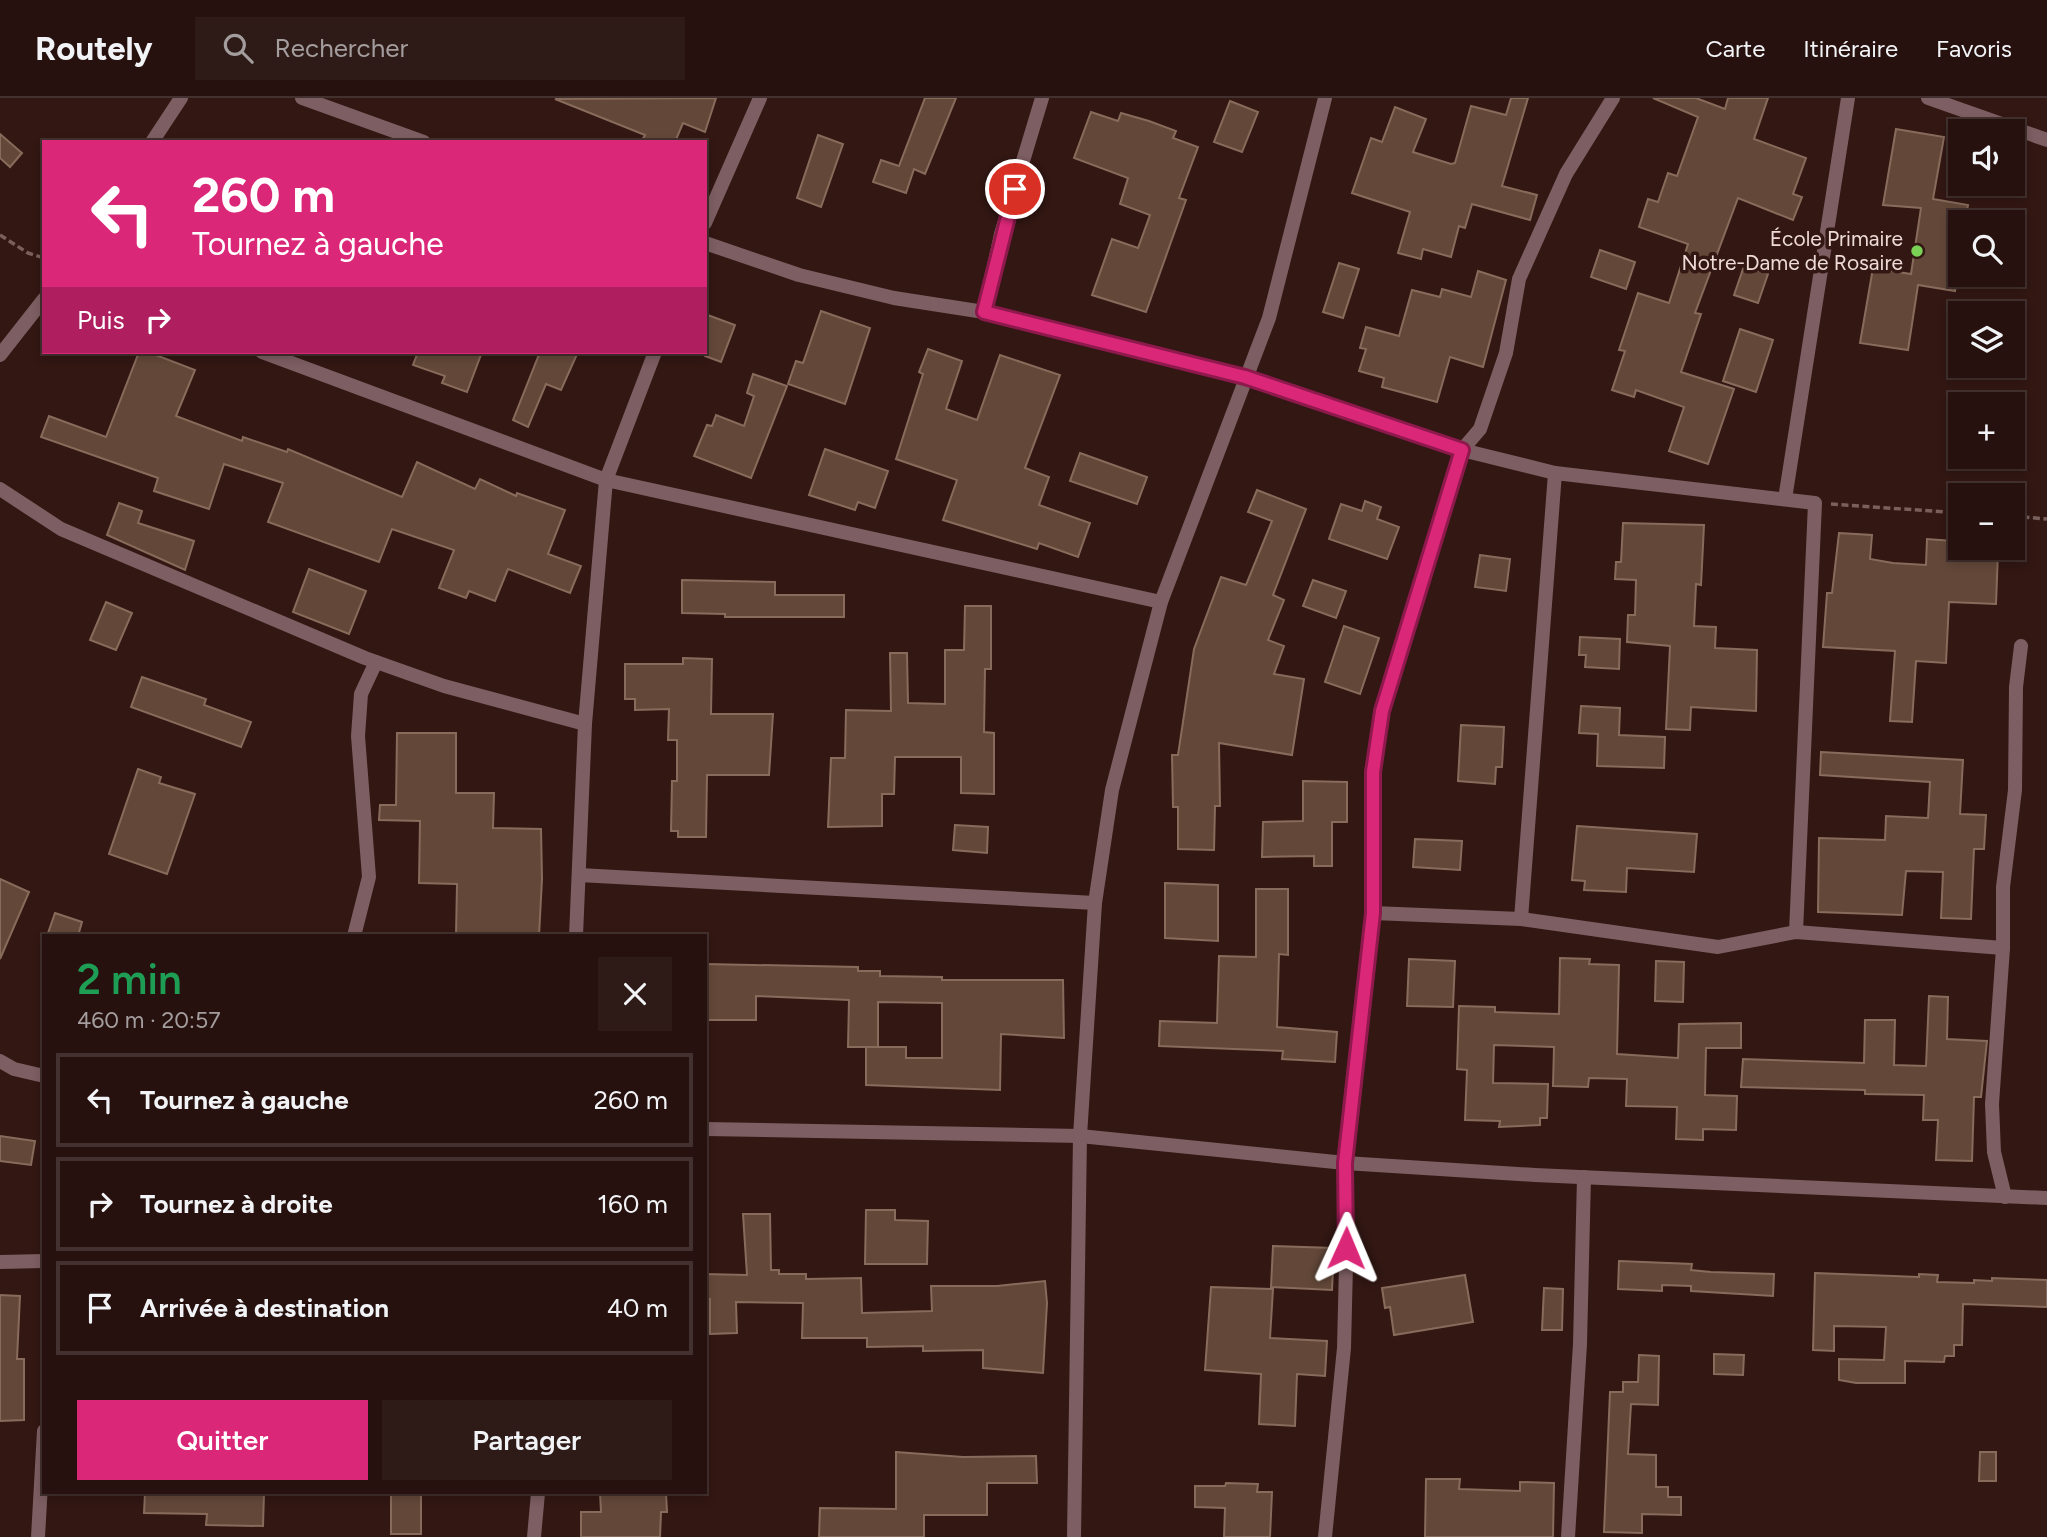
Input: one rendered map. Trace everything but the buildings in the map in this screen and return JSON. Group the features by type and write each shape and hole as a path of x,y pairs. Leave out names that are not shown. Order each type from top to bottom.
{"street":[{"path":"153,140 181,98"},
{"path":"302,98 418,140"},
{"path":"707,218 760,98"},
{"path":"984,312 1002,234 1042,98"},
{"path":"1074,1537 1080,1136 1095,903 1112,790 1161,602 1269,318 1325,98"},
{"path":"1325,1537 1344,1348 1345,1163 1373,913 1373,772 1382,711 1462,450 1480,429 1506,353 1519,279 1566,174 1613,98"},
{"path":"1785,499 1847,98"},
{"path":"1928,98 2047,141"},
{"path":"707,244 800,275 894,298 984,312 1245,377 1462,450 1555,473 1815,503 1796,932"},
{"path":"0,355 42,302"},
{"path":"267,354 606,480 1161,602"},
{"path":"576,934 585,724 606,480 654,354"},
{"path":"1521,919 1555,473"},
{"path":"0,489 61,529 376,662 444,687 585,724"},
{"path":"2005,1197 1994,1152 1992,1104 2003,948 2003,887 2015,790 2016,687 2021,646"},
{"path":"355,934 369,877 358,736 361,694 376,662"},
{"path":"579,875 1095,903"},
{"path":"1373,913 1521,919 1718,947 1796,932 2003,948"},
{"path":"0,1061 14,1069 42,1076"},
{"path":"707,1129 1080,1136 1345,1163 2047,1198"},
{"path":"1568,1537 1580,1344 1584,1177"},
{"path":"0,1262 42,1261"},
{"path":"38,1537 42,1466"},
{"path":"534,1537 538,1494"}],"path":[{"path":"0,235 29,253 42,257"},
{"path":"1815,503 1948,512"},
{"path":"2025,517 2047,519"}],"place":[{"name":"École Primaire Notre-Dame de Rosaire","path":"1917,251"}],"route":[{"path":"1015,189 984,312 1245,377 1462,450 1382,711 1373,772 1373,913 1345,1163 1346,1248"}]}
